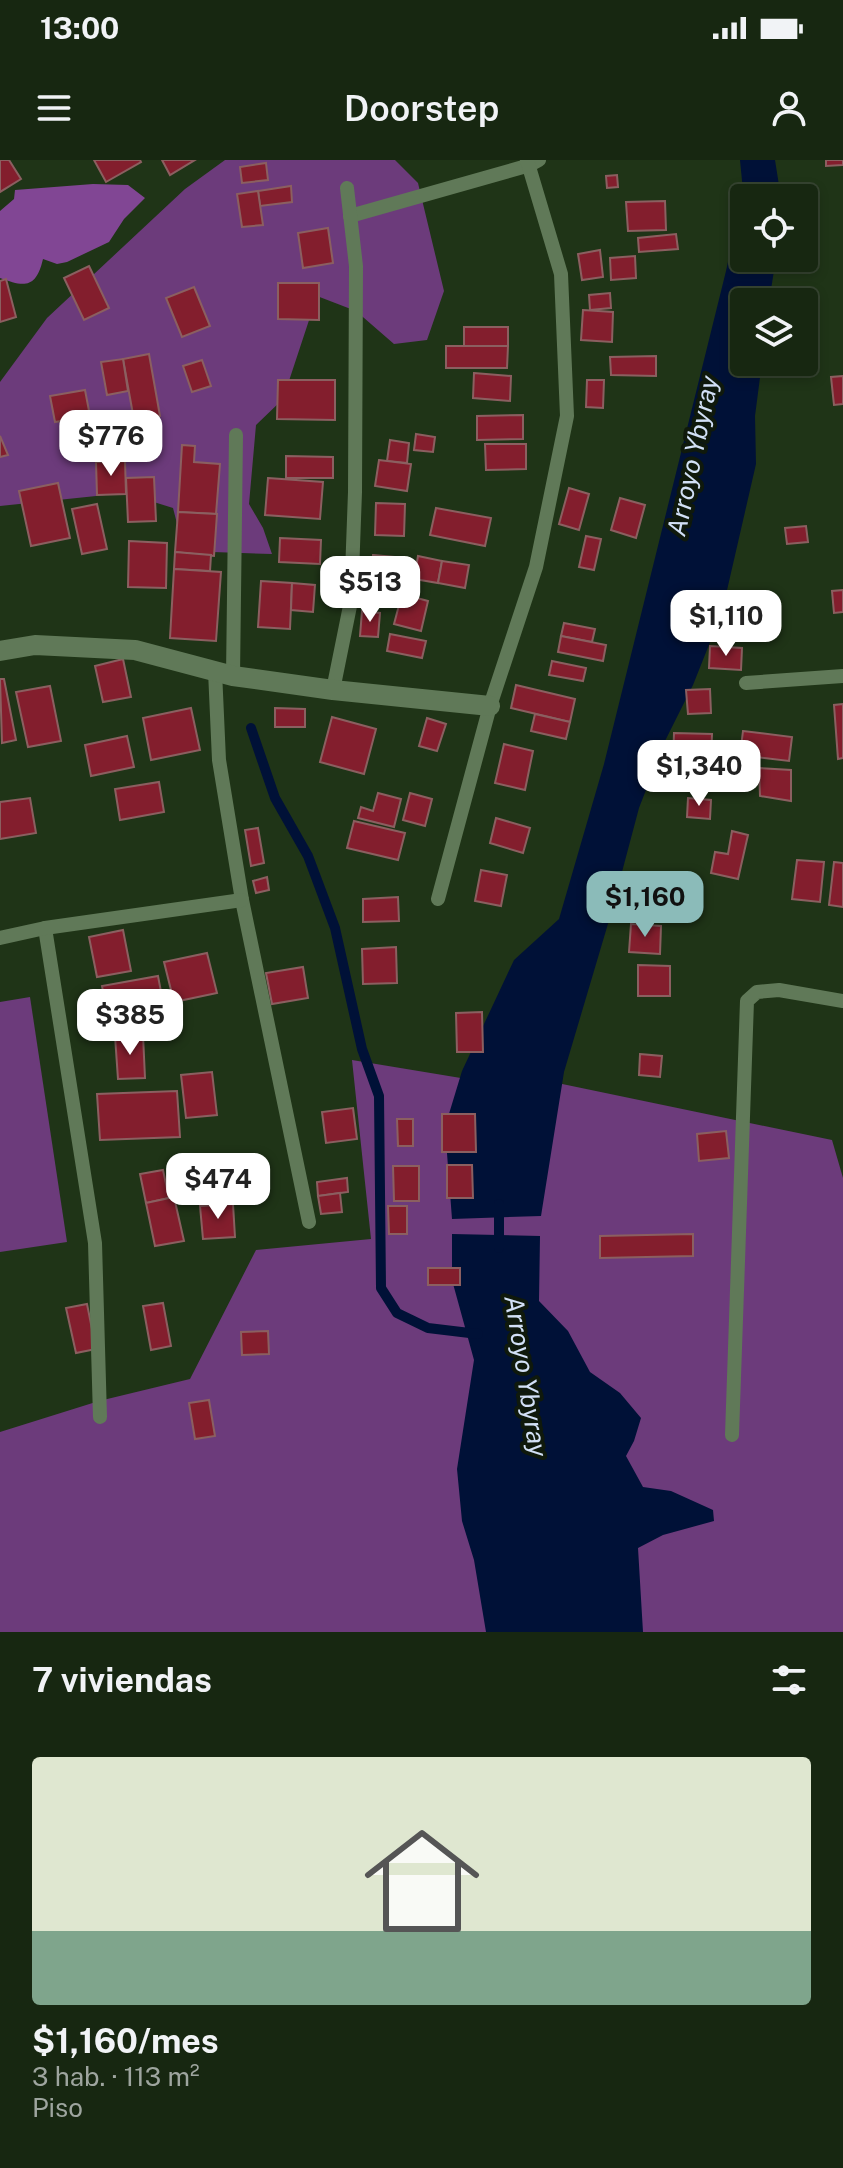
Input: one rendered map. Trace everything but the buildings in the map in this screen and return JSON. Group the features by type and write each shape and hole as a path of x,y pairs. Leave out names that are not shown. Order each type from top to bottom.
{"street":[{"path":"0,651 35,645 135,650 224,673 333,690 490,706"}],"lane":[{"path":"350,216 532,162 561,274 567,416 536,567 490,706 438,899"},
{"path":"333,690 351,601 356,266 347,188"},
{"path":"236,435 219,760 242,900 309,1222"},
{"path":"746,683 843,676"},
{"path":"0,938 45,928 242,900"},
{"path":"45,928 95,1243 100,1417"},
{"path":"732,1435 747,1001 757,992 779,990 843,1001"}],"shaded area":[{"path":"225,160 395,160 418,183 444,291 427,340 394,344 356,311 317,296 283,399 256,425 249,504 263,528 272,554 184,551 173,508 125,493 0,506 0,382 47,318 185,189"},
{"path":"93,184 128,185 145,198 124,219 109,242 67,262 57,264 43,259 37,276 28,283 0,278 0,211 14,199 15,190"},
{"path":"30,997 67,1242 0,1252 0,1002"},
{"path":"352,1060 485,1082 543,1080 832,1140 843,1178 843,1632 0,1632 0,1432 99,1401 190,1379 256,1250 371,1239"}],"water":[{"path":"740,160 775,160 779,184 742,184"},
{"path":"730,252 730,272 774,272 771,288 730,288 730,376 760,376 755,416 756,464 722,612 639,808 564,1072 541,1216 452,1219 445,1127 462,1071 514,960 559,919 604,764"},
{"path":"452,1234 540,1236 539,1301 568,1331 590,1372 620,1393 641,1418 626,1456 643,1487 671,1491 713,1510 714,1521 663,1535 638,1548 643,1632 486,1632 474,1560 462,1521 457,1469 474,1360 452,1280"}],"waterway":[{"path":"251,728 275,798 308,856 335,928 362,1049 379,1096 381,1288 397,1313 428,1328 478,1334"},
{"name":"Arroyo Ybyray","path":"499,1204 499,1248"}]}
